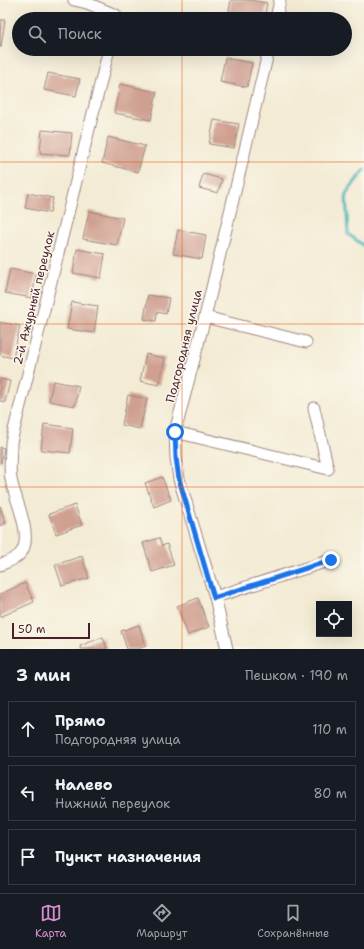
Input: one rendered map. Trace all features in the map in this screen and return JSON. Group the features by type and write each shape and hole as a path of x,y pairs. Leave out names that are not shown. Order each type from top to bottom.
{"street":[{"path":"74,0 87,3 109,12"},
{"path":"277,12 280,0"},
{"name":"2-й Ажурный переулок","path":"0,565 20,555 26,545 25,532 10,478 11,442 107,56"},
{"name":"Подгородняя улица","path":"227,649 214,598 179,479 176,458 175,432 205,317 267,56"},
{"path":"205,317 306,342"},
{"path":"175,432 328,468 314,408"},
{"path":"214,598 331,560"}],"building":[{"path":"231,0 249,0 267,3 265,12 229,12"},
{"path":"0,20 5,20 1,47 0,47"},
{"path":"225,58 252,63 247,87 220,82"},
{"path":"48,73 80,79 76,96 44,90"},
{"path":"120,84 157,92 151,120 114,113"},
{"path":"214,120 239,124 234,148 209,144"},
{"path":"42,130 72,133 70,155 40,153"},
{"path":"108,137 145,146 138,172 102,163"},
{"path":"203,174 222,179 218,193 199,188"},
{"path":"28,193 53,198 50,213 25,208"},
{"path":"89,211 123,218 117,245 83,239"},
{"path":"178,230 206,235 202,259 173,254"},
{"path":"77,249 105,254 101,278 73,273"},
{"path":"10,269 36,274 32,298 5,293"},
{"path":"148,295 169,298 166,314 157,312 156,321 144,319"},
{"path":"72,302 98,306 94,333 67,329"},
{"path":"0,322 20,326 13,358 0,355"},
{"path":"146,354 165,358 159,385 140,381"},
{"path":"0,379 10,381 5,403 0,401"},
{"path":"53,381 79,386 75,406 49,401"},
{"path":"128,395 147,399 140,429 122,425"},
{"path":"44,424 73,428 70,453 41,450"},
{"path":"0,447 4,448 1,463 0,463"},
{"path":"162,477 171,500 154,507 145,483"},
{"path":"75,505 82,525 56,534 49,514"},
{"path":"0,506 6,523 0,526"},
{"path":"159,538 162,546 167,544 174,565 152,572 143,543"},
{"path":"82,556 89,578 62,586 55,565"},
{"path":"25,583 34,602 0,617 0,594"},
{"path":"198,598 209,627 188,635 177,606"},
{"path":"139,625 146,646 138,649 127,649 121,631"},
{"path":"103,637 107,649 81,649 80,646"}],"waterway":[{"path":"364,170 346,194 348,234 364,246"}],"route":[{"path":"175,432 176,458 179,479 214,598 331,560"}]}
